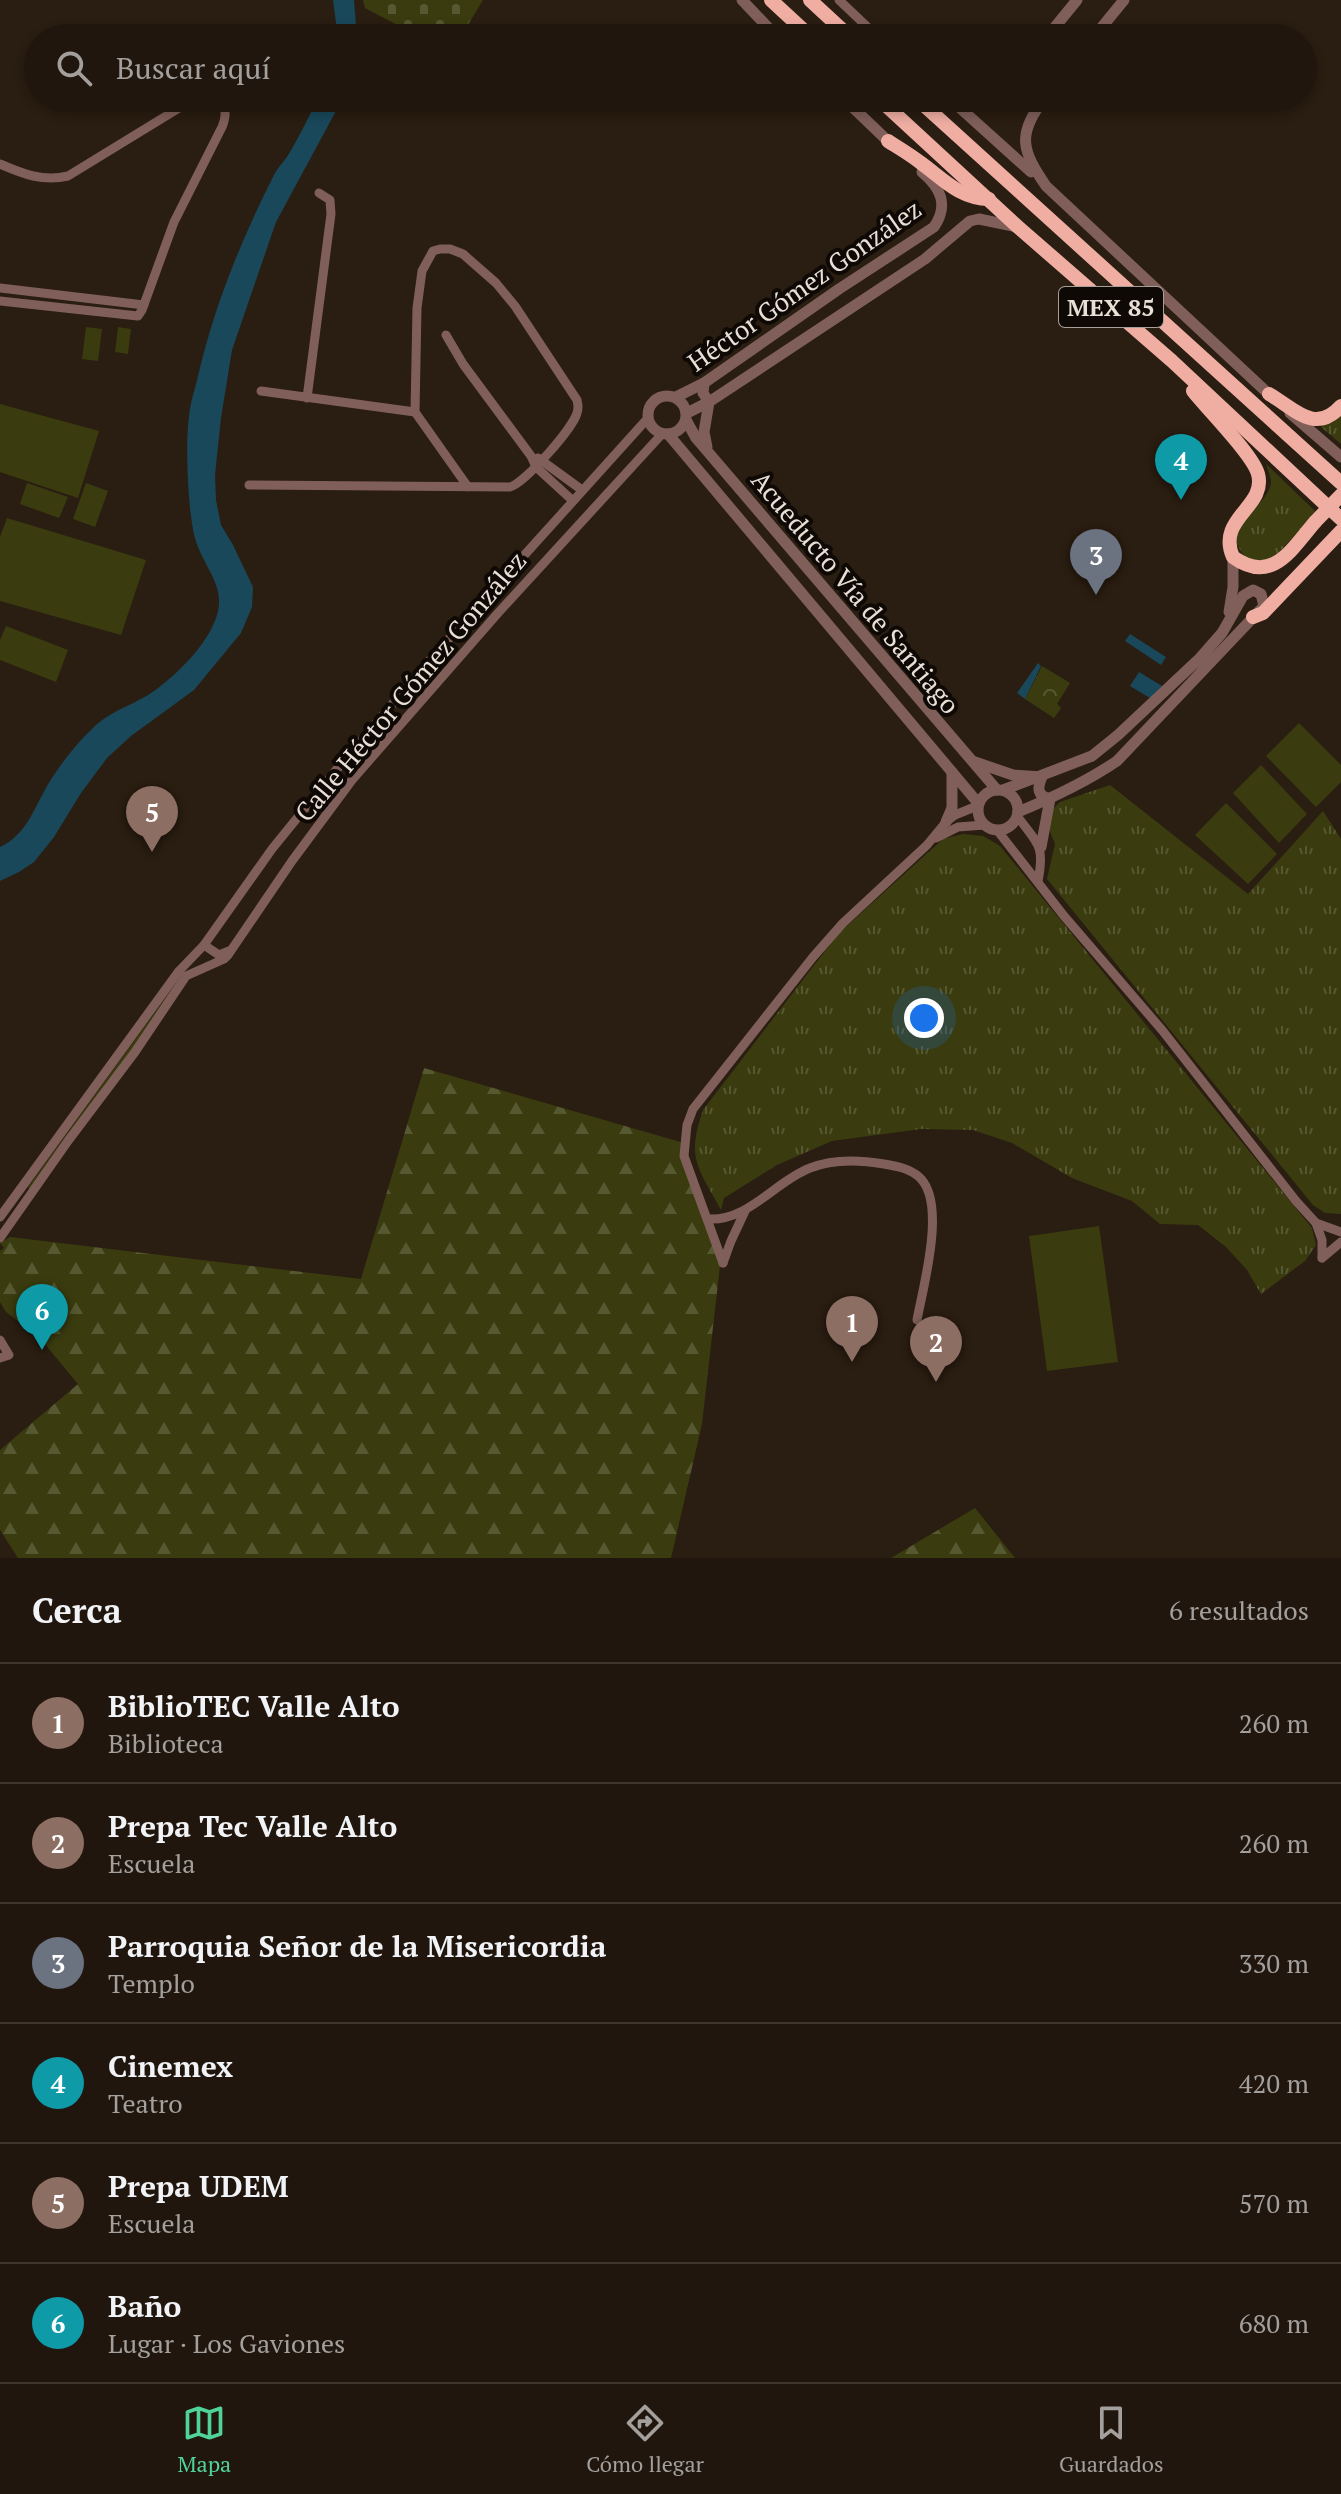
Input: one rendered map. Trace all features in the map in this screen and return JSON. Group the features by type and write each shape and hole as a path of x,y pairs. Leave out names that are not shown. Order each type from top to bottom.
{"highway":[{"path":"771,0 797,24"},
{"path":"810,0 836,24"},
{"name":"MEX 85","path":"893,112 1018,227 1172,361 1341,519"},
{"name":"MEX 85","path":"931,112 1341,483"},
{"path":"888,141 961,194 974,199 989,199"},
{"path":"1172,361 1193,392 1255,465 1258,473 1258,489 1230,533 1233,557 1254,568 1271,566 1285,557 1341,495"},
{"path":"1269,394 1311,420 1325,419 1341,406"},
{"path":"1253,617 1263,613 1341,531"}],"street":[{"path":"742,0 765,24"},
{"path":"839,0 864,24"},
{"path":"1057,24 1077,0"},
{"path":"1104,24 1124,0"},
{"path":"0,164 36,178 68,176 173,112"},
{"path":"0,301 133,317 140,315 174,222 225,119 225,112"},
{"name":"Héctor Gómez González","path":"676,397 704,383 934,227 942,212 939,189 858,112"},
{"path":"964,112 1341,457"},
{"path":"1035,112 1025,138 1026,152 1046,186"},
{"path":"307,398 331,214 330,200 319,193"},
{"name":"Héctor Gómez González","path":"686,417 925,259 965,224 979,219 1018,227"},
{"path":"249,485 468,487 516,486 574,420 578,411 577,400 515,306 496,283 456,250 440,249 433,251 425,263 419,282 415,412 468,487"},
{"path":"0,288 144,305"},
{"path":"42,305 43,293"},
{"path":"446,335 463,364 531,456 572,500"},
{"path":"704,383 703,393 709,402 704,432 708,452"},
{"path":"261,391 415,412"},
{"path":"670,395 685,407 686,417 679,430 665,434 650,425 649,407 657,398 670,395"},
{"name":"Acueducto Vía de Santiago","path":"686,417 696,438 967,757 1000,790"},
{"name":"Calle Héctor Gómez González","path":"0,1217 272,849 332,775 429,661 648,418"},
{"name":"Acueducto Vía de Santiago","path":"665,434 952,771 977,805"},
{"name":"Calle Héctor Gómez González","path":"0,1238 135,1052 182,974 224,959 352,780 498,613 665,434"},
{"path":"539,463 559,472 582,490"},
{"path":"552,481 559,472"},
{"path":"1222,633 1232,600 1233,557"},
{"path":"946,822 977,805 984,794 1042,777 1092,756 1173,685 1222,633 1243,596 1253,590 1261,594 1264,606 1117,761 1100,773 1018,814 1009,826 997,830"},
{"path":"484,602 498,613"},
{"path":"967,757 999,771 1042,777"},
{"path":"927,845 946,822 952,808 952,771"},
{"path":"1042,777 1040,794 1050,799"},
{"path":"1000,790 1013,796 1018,814 1041,847"},
{"path":"1038,881 1050,799"},
{"path":"977,805 984,825"},
{"path":"746,1209 723,1263 684,1156 687,1125 693,1109 843,923 945,832 958,827 984,825 997,830 1026,870 1162,1030 1316,1223 1322,1240 1322,1258 1341,1242"},
{"path":"204,945 219,955 233,946"},
{"path":"708,1219 723,1220 746,1209 811,1167 874,1162 908,1170 925,1183 933,1217 917,1320"},
{"path":"21,1187 32,1195"},
{"path":"1316,1223 1341,1232"},
{"path":"0,1340 9,1355 0,1358"}],"green space":[{"path":"363,0 483,0 468,24 395,24 365,8"},
{"path":"86,327 102,329 98,361 82,359"},
{"path":"118,327 131,329 128,354 115,352"},
{"path":"0,404 99,431 78,498 0,472"},
{"path":"1341,408 1341,444 1321,427"},
{"path":"1266,464 1316,512 1270,562 1247,559 1238,547 1236,536 1245,518 1267,493 1271,483"},
{"path":"27,483 68,497 59,518 20,504"},
{"path":"86,483 108,491 95,527 73,519"},
{"path":"7,518 146,560 121,635 0,601 0,537"},
{"path":"6,626 68,650 56,682 0,660 0,640"},
{"path":"1042,666 1070,683 1057,704 1061,708 1054,718 1025,699"},
{"path":"1299,723 1341,765 1341,782 1316,807 1266,756"},
{"path":"1261,765 1307,814 1279,843 1233,793"},
{"path":"1110,785 1248,894 1323,811 1341,839 1341,1214 1325,1213 1313,1205 1047,879 1055,844 1049,829 1051,811 1060,802"},
{"path":"1226,803 1277,854 1248,884 1195,835"},
{"path":"963,834 983,836 1000,846 1312,1228 1316,1245 1305,1261 1261,1294 1247,1270 1226,1247 1198,1225 1160,1224 1132,1201 1072,1178 1012,1143 973,1130 921,1129 832,1141 777,1165 724,1198 721,1210 701,1172 695,1152 703,1110 838,934 943,839"},
{"path":"169,993 172,995 31,1189 28,1187"},
{"path":"424,1068 684,1143 721,1257 702,1424 671,1558 18,1558 0,1530 0,1450 78,1384 39,1337 6,1312 0,1302 0,1251 4,1248 0,1243 10,1237 361,1279"},
{"path":"1099,1226 1118,1362 1047,1371 1029,1236"},
{"path":"975,1508 1015,1558 891,1558"}],"water":[{"path":"333,0 354,0 356,24 336,23"},
{"path":"311,112 335,112 276,222 232,350 221,418 215,475 216,500 221,525 253,587 252,607 241,633 194,690 131,736 107,758 34,862 0,881 0,847 24,827 64,760 106,717 146,696 171,677 196,652 214,623 218,611 217,589 195,538 191,512 187,444 190,407 220,299 239,249 275,174"},
{"path":"1130,634 1166,657 1161,665 1125,641"},
{"path":"1038,663 1041,666 1025,699 1017,693"},
{"path":"1139,672 1162,686 1150,698 1130,686"}],"place":[{"name":"Cinemex","path":"1181,500"},
{"name":"Parroquia Señor de la Misericordia","path":"1096,595"},
{"name":"Prepa UDEM","path":"152,852"},
{"name":"Baño","path":"42,1350"},
{"name":"BiblioTEC Valle Alto","path":"852,1362"},
{"name":"Prepa Tec Valle Alto","path":"936,1382"}]}
